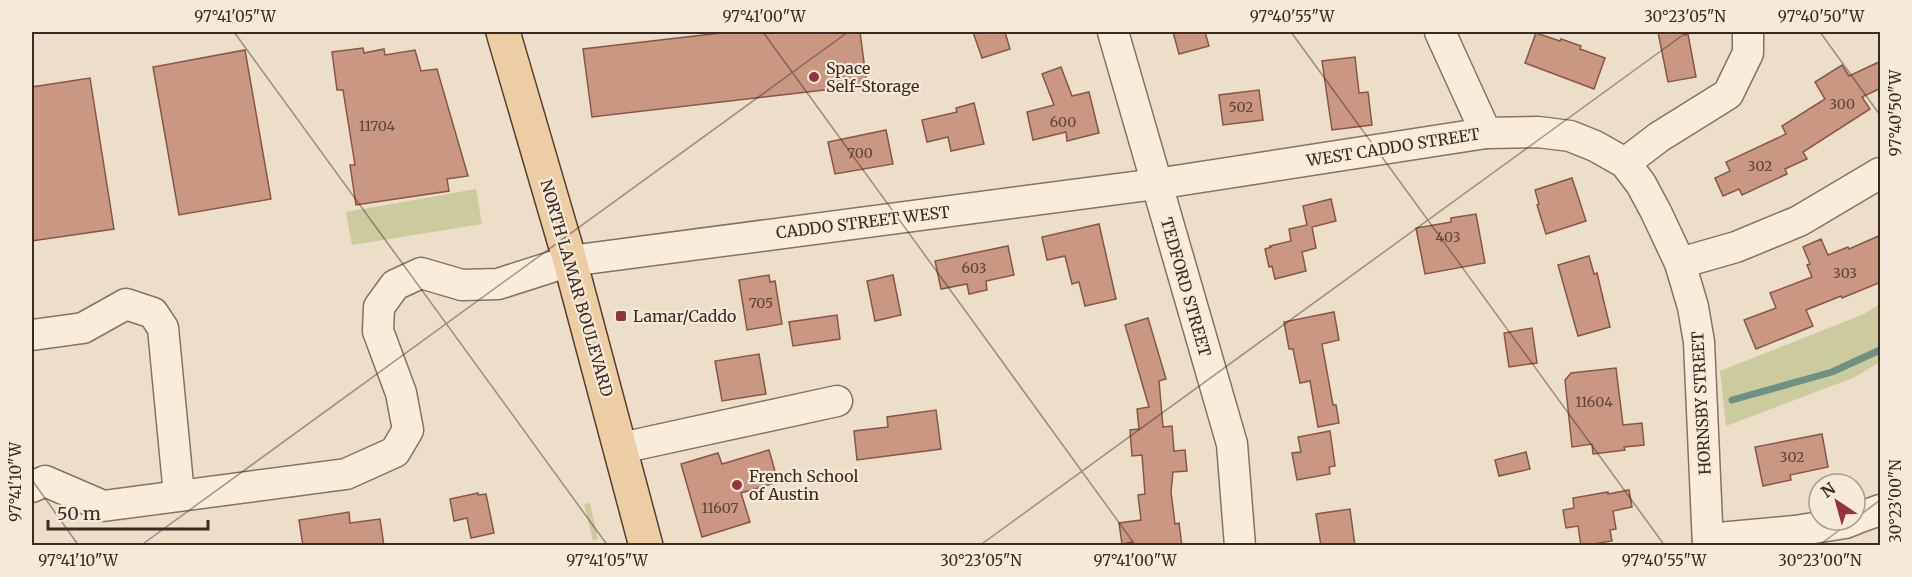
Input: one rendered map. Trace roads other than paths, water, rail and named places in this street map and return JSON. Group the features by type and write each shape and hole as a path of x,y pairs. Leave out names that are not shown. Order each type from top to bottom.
{"main road":[{"name":"NORTH LAMAR BOULEVARD","path":"507,32 646,546"}],"street":[{"name":"TEDFORD STREET","path":"1113,32 1232,444 1240,546"},
{"path":"1440,32 1486,133"},
{"path":"1748,32 1748,53 1728,94 1659,137 1626,164 1651,203 1680,263 1736,247 1799,221 1881,173"},
{"name":"WEST CADDO STREET","path":"1156,184 1486,133 1538,132 1570,136 1595,146 1626,164"},
{"name":"CADDO STREET WEST","path":"32,487 45,481 103,506 346,474 395,452 408,430 401,393 378,331 379,307 395,285 421,273 462,285 498,284 570,261 1156,184"},
{"name":"HORNSBY STREET","path":"1680,263 1693,308 1699,342 1708,542"},
{"path":"32,335 83,328 126,304 153,313 163,328 179,495"},
{"path":"621,448 837,401"},
{"path":"1708,542 1807,529"}],"waterway":[{"path":"1732,400 1832,372 1880,350"}],"place":[{"name":"Space Self-Storage","path":"814,77"},
{"name":"Lamar/Caddo","path":"621,316"},
{"name":"French School of Austin","path":"737,485"}]}
